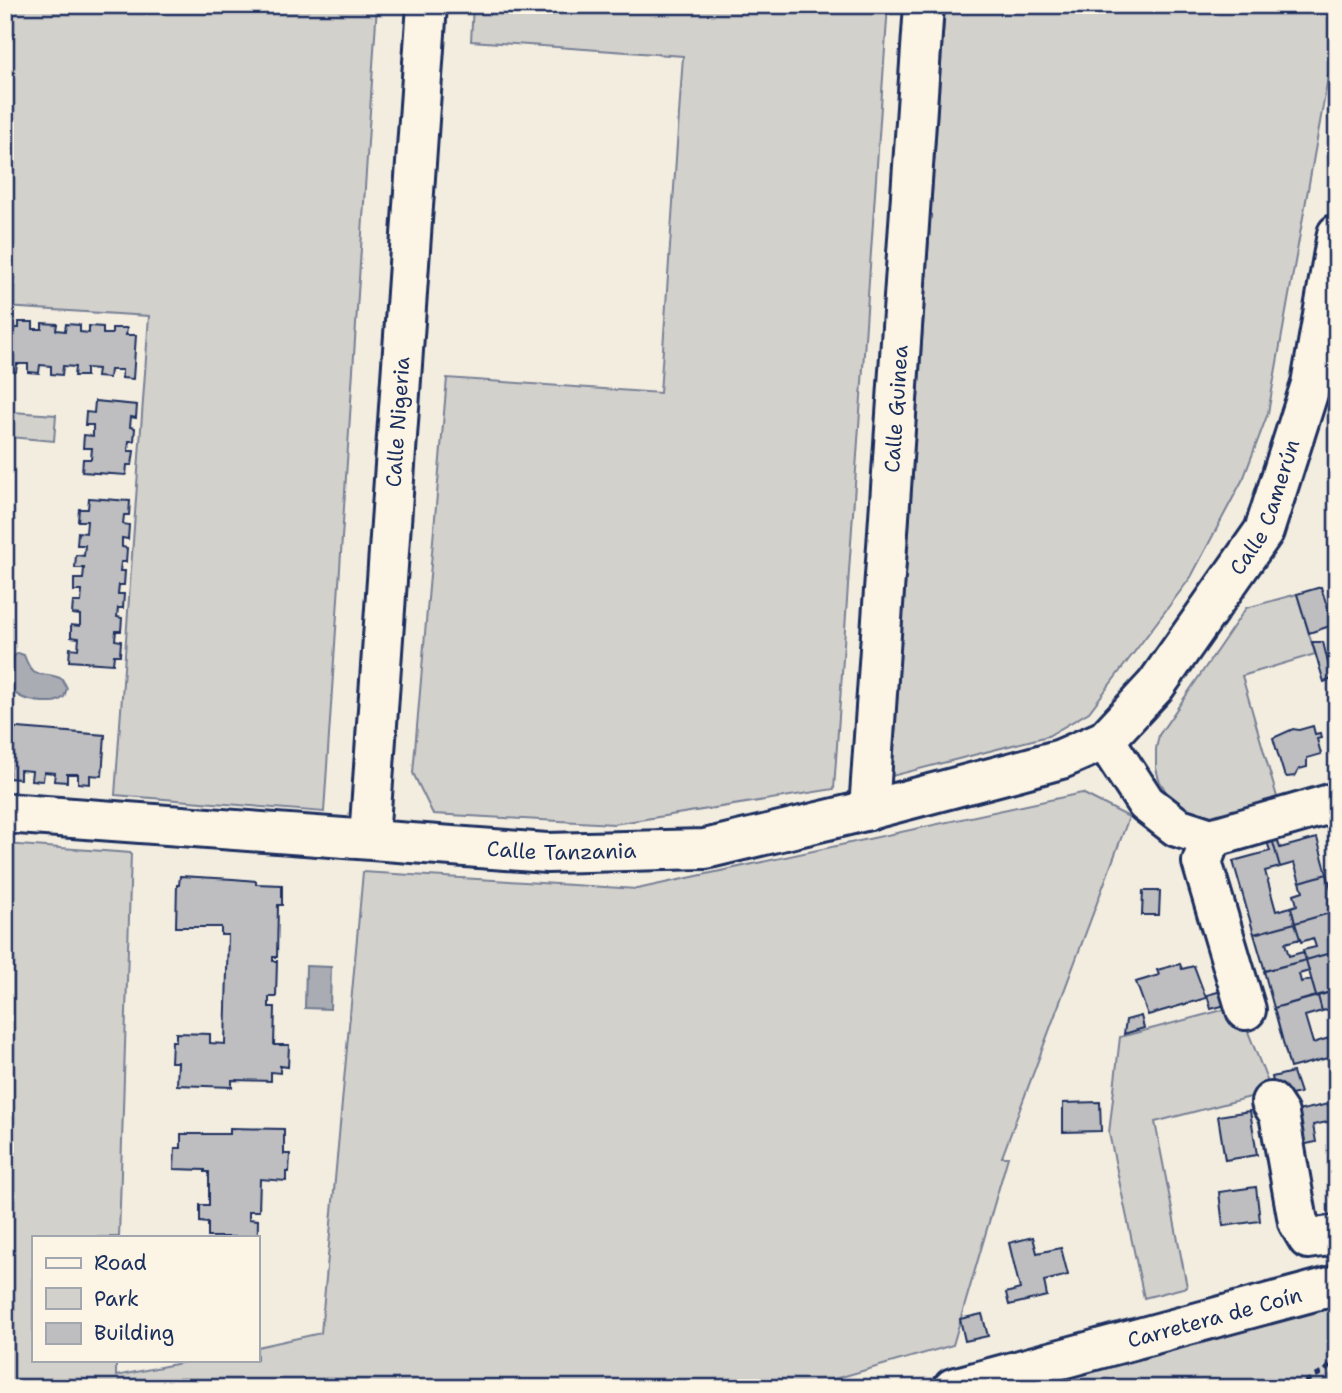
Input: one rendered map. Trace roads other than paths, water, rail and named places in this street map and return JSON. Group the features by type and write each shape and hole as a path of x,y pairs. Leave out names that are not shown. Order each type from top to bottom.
{"street":[{"name":"Calle Nigeria","path":"369,839 427,5"},
{"name":"Calle Guinea","path":"869,810 924,5"},
{"name":"Calle Camerún","path":"1105,740 1156,685 1264,531 1311,384 1337,234"},
{"name":"Calle Tanzania","path":"5,813 547,853 705,849 869,810 1061,759 1105,740"},
{"path":"1105,740 1146,803 1177,827 1211,838 1337,802"},
{"path":"1211,838 1202,862 1246,1010"},
{"path":"1271,1102 1279,1114 1298,1222 1308,1240 1333,1236"},
{"name":"Carretera de Coín","path":"953,1388 1337,1285"}]}
